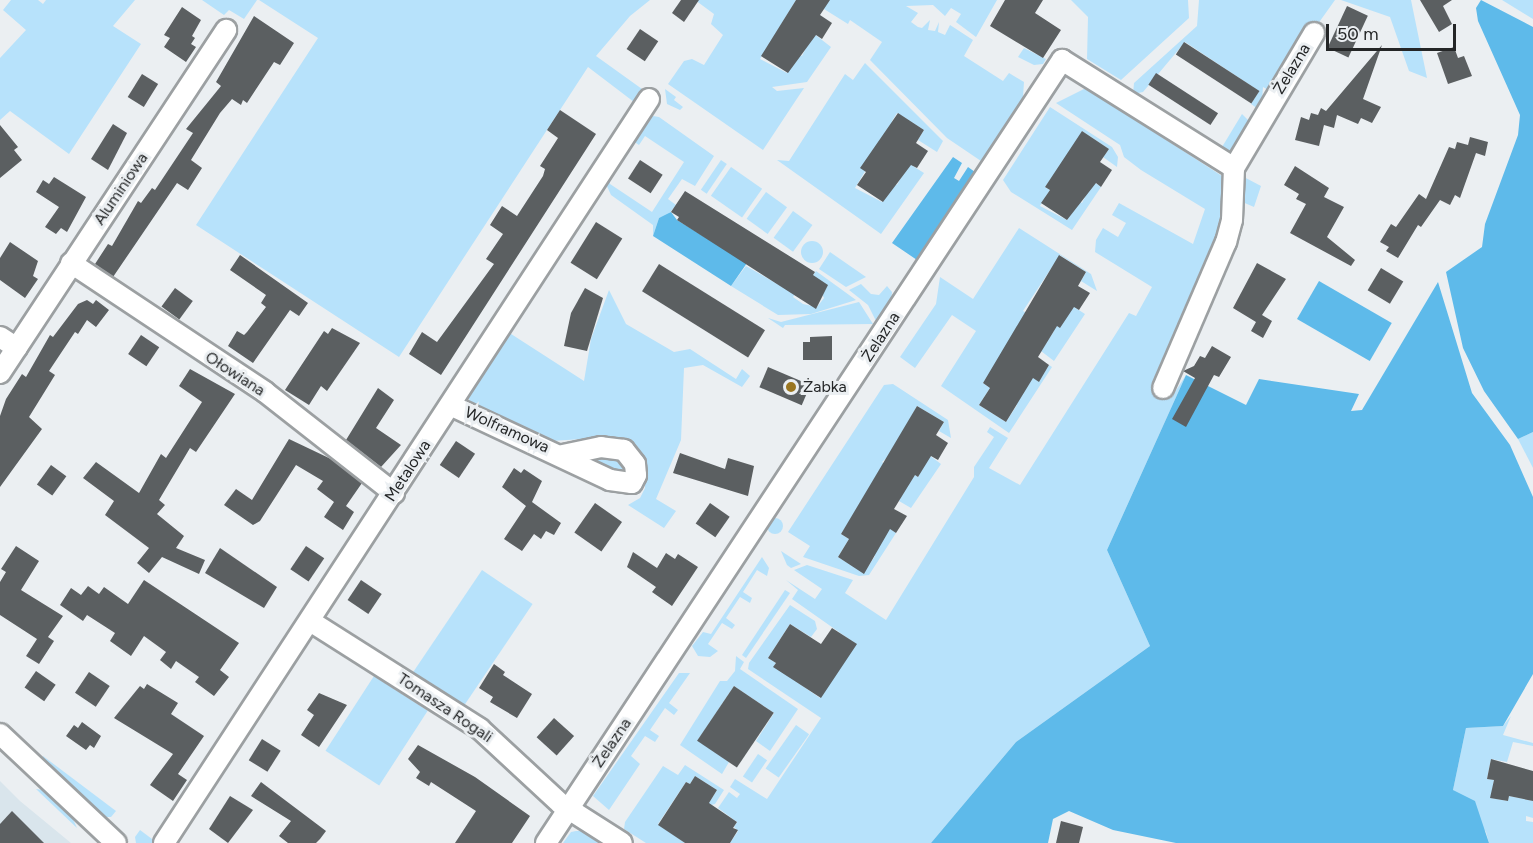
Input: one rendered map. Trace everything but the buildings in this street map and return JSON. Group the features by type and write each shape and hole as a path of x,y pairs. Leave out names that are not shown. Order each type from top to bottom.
{"street":[{"name":"Aluminiowa","path":"0,373 226,30"},
{"name":"Żelazna","path":"1163,388 1226,242 1232,220 1234,168 1314,33"},
{"name":"Żelazna","path":"546,843 1062,60 1234,168"},
{"name":"Metalowa","path":"164,843 649,99"},
{"name":"Ołowiana","path":"71,264 265,392 394,493"},
{"path":"0,337 17,348"},
{"name":"Wolframowa","path":"450,405 563,455"},
{"name":"Tomasza Rogali","path":"310,621 480,729 568,809 622,843"},
{"path":"0,734 116,843"}],"shaded area":[{"path":"11,0 38,0 43,4 46,0 135,0 113,26 141,44 69,154 10,111 0,120 0,58 26,30 3,10"},
{"path":"202,0 257,0 244,19 229,10 224,15"},
{"path":"259,0 650,0 630,16 596,56 642,89 634,102 588,67 399,357 196,225 318,38"},
{"path":"695,0 796,0 760,59 787,73 795,52 802,56 813,33 831,47 807,82 772,87 777,91 804,88 763,150 668,84 684,61 692,59 704,65 723,35 711,24 714,14"},
{"path":"826,0 997,0 976,37 956,22 961,14 951,8 945,16 933,5 906,6 918,13 911,22 918,27 922,28 930,20 928,30 935,31 939,22 938,32 945,35 950,25 973,40 964,56 1003,81 1009,73 1024,82 1023,97 981,161 947,138 870,60 882,42 850,20 848,24 824,9"},
{"path":"1071,0 1188,0 1189,18 1121,80 1087,59 1088,17"},
{"path":"1199,0 1335,0 1270,91 1263,87 1261,111 1251,104 1259,91 1185,42 1143,92 1133,94 1134,83 1197,26"},
{"path":"1341,0 1411,0 1427,78 1409,71 1390,17"},
{"path":"1481,0 1533,27 1533,432 1518,439 1484,391 1463,348 1446,272 1482,247 1485,224 1518,135 1520,115 1478,21 1476,8"},
{"path":"1502,0 1533,0 1533,19"},
{"path":"1024,48 1046,59 1043,64 1034,65 1018,57"},
{"path":"865,63 943,141 937,152 918,140 924,130 897,113 892,121 894,123 855,188 882,202 892,188 891,181 897,185 908,163 924,173 881,234 777,160 789,161 845,74 853,80"},
{"path":"1086,88 1222,176 1229,196 1212,259 1154,391 1171,398 1186,375 1107,550 1150,646 1016,742 931,843 730,843 738,831 734,827 737,822 718,808 729,792 737,798 740,794 730,787 735,779 767,799 821,718 748,669 749,663 790,605 815,621 817,629 811,637 790,624 768,658 776,663 774,666 820,698 856,644 792,599 798,590 786,580 815,599 822,589 794,570 807,565 853,580 845,593 886,620 974,477 974,467 994,437 987,432 990,427 1008,438 989,468 1020,485 1129,313 1136,316 1152,287 1095,252 1096,240 1103,228 1118,237 1126,223 1112,215 1119,203 1193,244 1205,209 1141,170 1124,157 1120,145 1056,103"},
{"path":"665,89 676,97 674,100 683,107 680,110 667,104"},
{"path":"1050,107 1112,147 1118,157 1117,167 1103,157 1109,149 1082,131 1079,141 1045,187 1050,190 1040,206 1067,220 1076,207 1076,199 1082,203 1093,181 1101,187 1072,230 1011,192 1003,180"},
{"path":"1242,114 1249,121 1248,135 1230,155 1219,152"},
{"path":"653,116 659,117 714,156 695,186 682,179 668,199 676,205 668,215 659,218 653,236 653,225 611,195 605,182 618,164 609,178 610,184 652,212 684,162 645,136 639,145 634,142"},
{"path":"953,157 962,163 954,178 959,181 968,167 975,172 917,260 892,243"},
{"path":"721,160 727,164 707,194 701,190"},
{"path":"731,167 762,189 742,217 711,196"},
{"path":"1242,176 1261,186 1254,207 1240,201"},
{"path":"766,192 787,207 768,234 747,219"},
{"path":"793,211 812,225 793,252 774,238"},
{"path":"671,212 677,220 747,263 731,286 653,236 659,218"},
{"path":"1019,228 1091,274 1097,291 1081,281 1086,272 1060,255 1023,311 1030,315 983,383 990,388 979,405 1006,422 1017,405 1011,401 1030,376 1039,381 1049,365 1052,367 1009,433 941,386 976,331 952,315 915,368 900,357 936,304 940,277 973,299"},
{"path":"812,241 822,248 823,252 816,262 812,263 802,256 801,252 808,242"},
{"path":"830,252 866,277 846,287 819,269"},
{"path":"746,266 795,294 793,297 803,304 817,307 824,298 813,275 816,271 856,300 811,314 778,315 731,286"},
{"path":"1319,281 1392,323 1370,361 1297,319"},
{"path":"1438,282 1472,393 1510,445 1533,497 1533,674 1503,726 1466,728 1453,790 1475,801 1489,843 1176,843 1113,830 1069,811 1053,819 1048,843 931,843 1016,742 1150,646 1107,550 1186,375 1246,405 1259,379 1359,394 1351,411 1362,410"},
{"path":"861,284 871,294 879,295 887,286 892,292 891,303 877,323 868,305 849,290"},
{"path":"609,290 626,324 674,352 690,349 736,379 742,369 750,376 742,387 703,365 684,368 681,440 656,499 676,511 664,528 628,505 640,498 645,488 643,464 615,441 596,438 552,441 524,434 480,412 470,403 468,394 508,332 584,381 591,339"},
{"path":"859,302 873,324 785,325 783,328 768,318 781,322"},
{"path":"1071,305 1085,314 1054,361 1041,351 1054,331 1050,328"},
{"path":"893,384 948,420 951,438 939,431 944,422 917,406 890,455 882,462 887,466 841,534 849,539 838,557 864,573 875,556 869,552 889,528 896,533 869,575 859,576 803,557 810,546 788,532 884,385"},
{"path":"1533,432 1533,468 1518,439"},
{"path":"583,454 618,454 629,473 614,476 590,465"},
{"path":"929,455 941,464 911,508 899,501 912,473 918,477"},
{"path":"775,518 781,520 783,526 781,532 775,534 769,532 767,526 769,520"},
{"path":"781,551 801,564 791,568 787,565"},
{"path":"762,557 769,568 767,576 757,570 743,592 752,598 750,603 740,597 726,618 735,625 732,629 722,623 708,644 718,651 710,657 698,656 692,646 703,632 711,634"},
{"path":"482,570 533,604 462,709 412,674"},
{"path":"785,590 790,593 746,658 742,655"},
{"path":"736,656 744,662 740,669 798,709 770,751 756,741 774,713 734,686 698,740 729,762 722,774 680,745 720,681 727,681 735,671"},
{"path":"679,673 690,673 669,703 678,710 674,715 665,708 650,730 659,736 655,742 645,736 631,756 640,764 609,810 593,796"},
{"path":"374,676 428,711 379,785 326,751"},
{"path":"1511,716 1503,735 1533,743 1533,746 1513,742 1507,762 1491,759 1487,779 1494,780 1491,798 1508,801 1509,796 1533,801 1533,818 1526,816 1526,821 1533,822 1533,843 1489,843 1486,832 1453,790 1466,728 1503,726"},
{"path":"796,725 809,734 779,778 766,768"},
{"path":"758,754 767,760 752,783 743,776"},
{"path":"43,756 116,811 111,817 104,817 42,761"},
{"path":"685,765 724,790 715,804 707,806 717,790 695,776 690,784 686,782 658,824 685,843 646,843 624,829 625,822 663,766 678,775"},
{"path":"0,781 20,801 71,843 0,843"},
{"path":"36,789 43,790 72,817 77,828"},
{"path":"140,830 156,842 136,843 135,837"},
{"path":"581,831 599,843 563,843 571,832"}],"place":[{"name":"Żabka","path":"791,387"}]}
